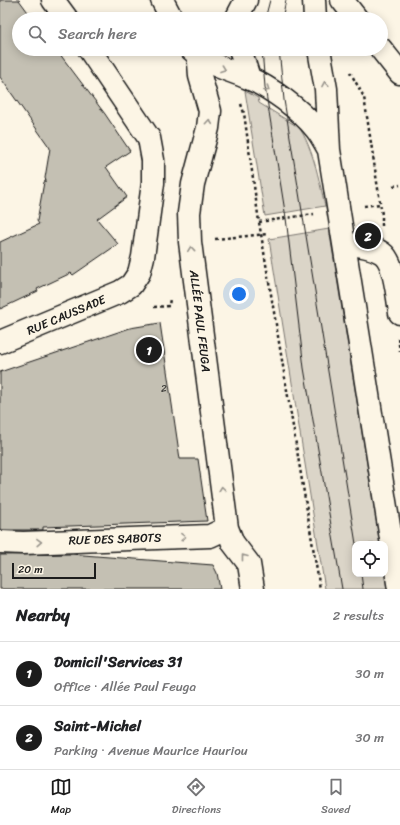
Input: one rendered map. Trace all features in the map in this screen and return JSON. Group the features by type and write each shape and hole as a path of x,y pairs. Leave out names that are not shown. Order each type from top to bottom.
{"street":[{"path":"53,0 62,12"},
{"path":"162,0 168,12"},
{"path":"314,0 315,12"},
{"path":"342,0 351,12"},
{"name":"RUE CAUSSADE","path":"0,342 120,292 131,285 139,273 143,257 153,184 153,160 149,138 94,56"},
{"name":"ALLÉE PAUL FEUGA","path":"197,56 200,76 210,111 208,128 193,184 189,213 190,242 227,528 233,543 249,564 253,589"},
{"path":"202,56 218,68 249,78 284,100 304,116 316,129 329,150"},
{"path":"242,56 249,78"},
{"path":"320,56 326,89 329,150 340,210 399,584"},
{"path":"387,56 400,73"},
{"path":"345,244 365,246 383,253 390,266 395,283 400,312"},
{"name":"RUE DES SABOTS","path":"0,542 24,543 210,536 227,528"}],"path":[{"path":"346,66 358,83 364,97 382,215"},
{"path":"240,101 244,113 259,222 320,589"},
{"path":"393,186 400,185"},
{"path":"259,222 340,210"},
{"path":"190,242 268,234"},
{"path":"154,308 169,306 170,293"}],"shaded area":[{"path":"245,91 258,98 259,103 295,125 295,122 301,130 314,162 325,206 265,216"},
{"path":"329,229 380,541 352,541 352,577 385,577 387,589 325,589 269,239"}],"building":[{"path":"0,0 19,0 28,12 12,12 12,56 61,56 105,114 130,151 106,167 127,197 97,219 118,244 73,275 71,273 0,309 0,242 39,224 37,221 44,182 46,181 45,178 50,148 0,77"},
{"path":"160,323 180,459 198,459 207,521 43,527 43,530 0,530 0,372 130,328"},
{"path":"70,554 213,565 217,573 220,589 0,589 0,555"}],"tram line":[{"path":"267,12 270,0"},
{"path":"283,12 286,0"},
{"path":"263,56 265,87 286,218 304,368 342,589"},
{"path":"280,56 284,100 356,541"},
{"path":"361,577 363,589"}],"place":[{"name":"Saint-Michel","path":"368,236"},
{"name":"Domicil'Services 31","path":"149,350"}]}
